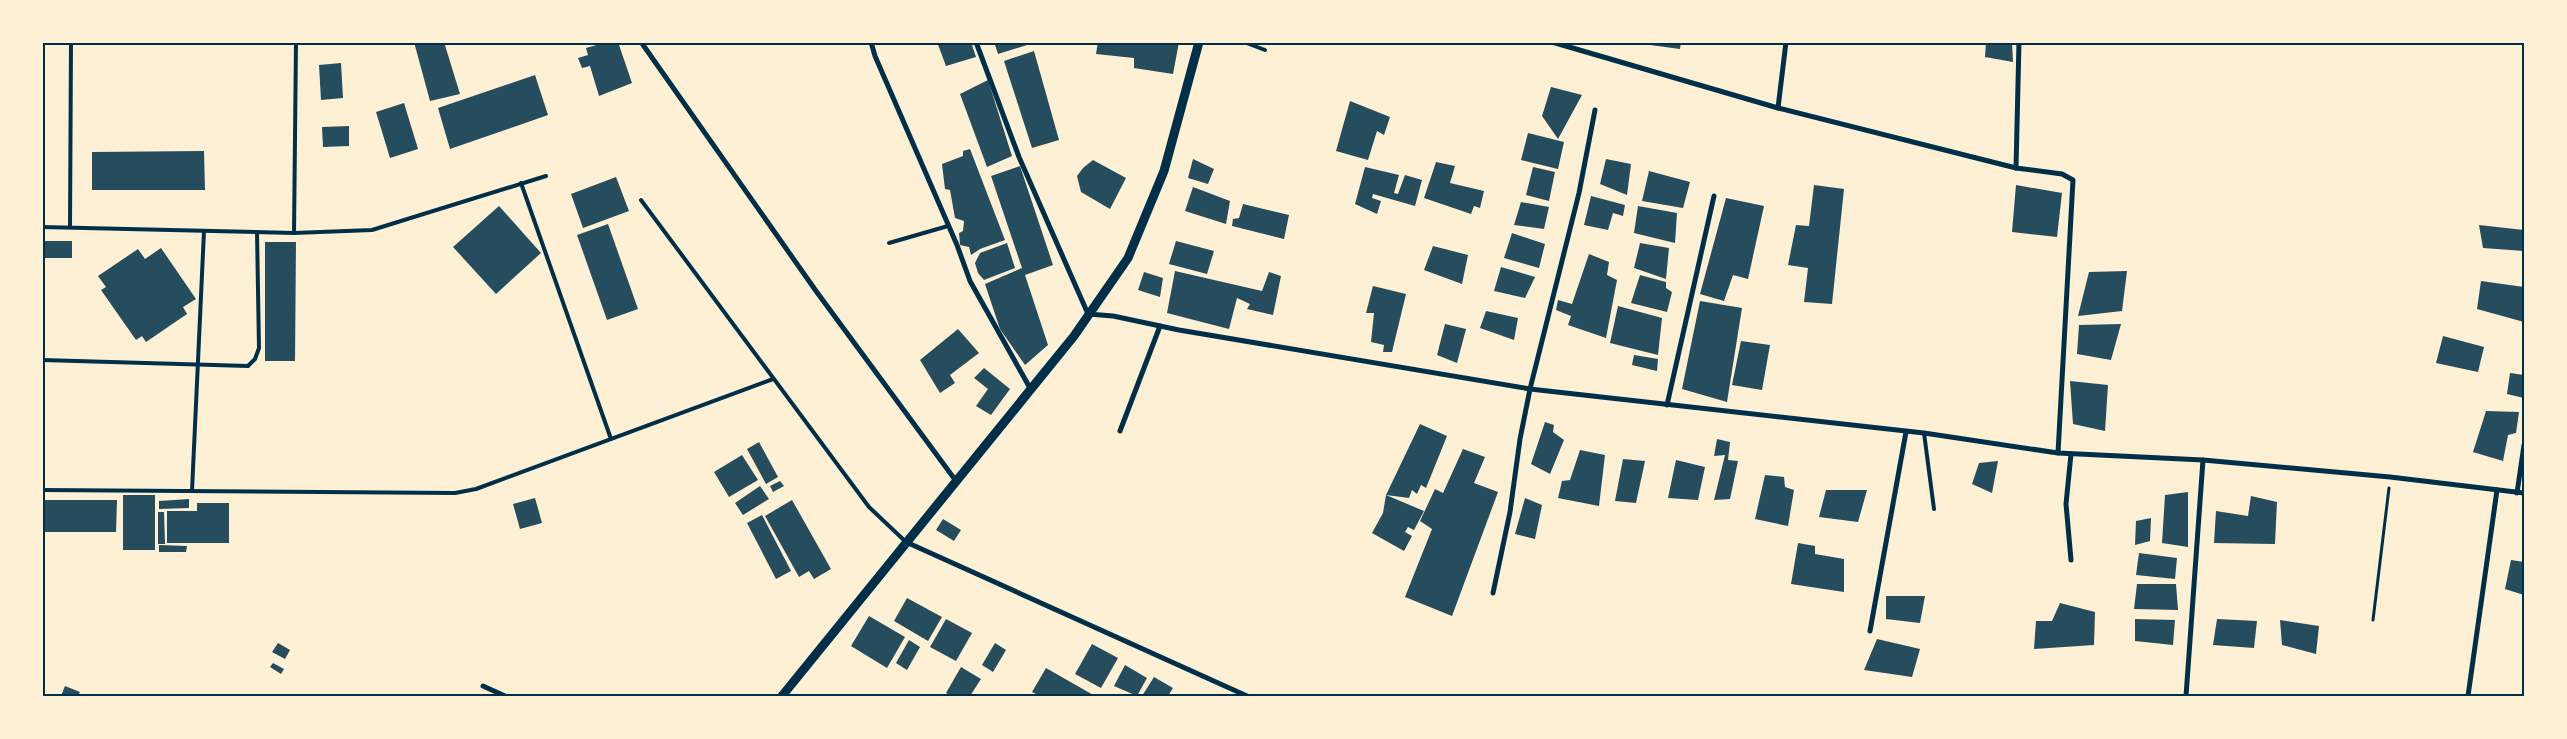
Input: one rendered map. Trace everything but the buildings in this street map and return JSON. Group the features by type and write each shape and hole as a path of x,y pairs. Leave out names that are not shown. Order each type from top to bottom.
{"street":[{"path":"641,42 816,291 957,481"},
{"path":"871,42 875,56 970,281 1030,388"},
{"path":"976,42 1019,157 1088,314"},
{"path":"782,696 1074,336 1128,258 1164,171 1199,42"},
{"path":"1552,42 1570,45 1778,108 2016,168 2062,174 2073,180 2058,453"},
{"path":"1778,108 1786,42"},
{"path":"2016,168 2019,42"},
{"path":"1493,593 1510,512 1520,439 1530,389 1579,193 1594,110"},
{"path":"1667,405 1714,196"},
{"path":"1088,314 1113,316 1160,326 1530,389 1924,433 2058,453 2203,460 2390,477 2524,494"},
{"path":"1120,431 1160,326"},
{"path":"1870,631 1906,432"},
{"path":"2517,493 2524,445"},
{"path":"2071,454 2066,504 2071,560"},
{"path":"2186,696 2203,460"},
{"path":"2468,696 2497,490"},
{"path":"906,542 1247,696"},
{"path":"483,686 505,696"}],"lane":[{"path":"70,227 71,42"},
{"path":"294,233 296,42"},
{"path":"1244,42 1264,50"},
{"path":"42,227 294,233 372,230 546,176"},
{"path":"521,183 611,439"},
{"path":"640,200 869,507 906,542"},
{"path":"889,244 948,226"},
{"path":"192,491 204,231"},
{"path":"42,360 248,366 255,359 258,348 257,232"},
{"path":"42,490 455,493 476,490 773,379"},
{"path":"1924,433 1934,509"}],"path":[{"path":"2373,620 2390,477"}]}
